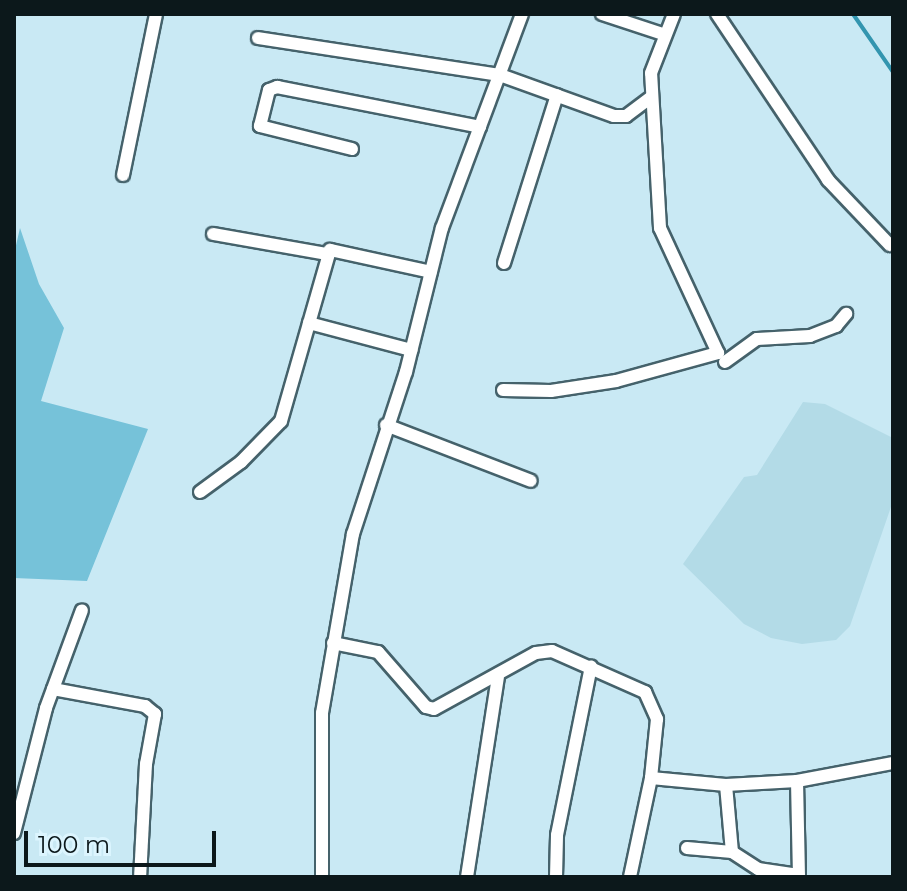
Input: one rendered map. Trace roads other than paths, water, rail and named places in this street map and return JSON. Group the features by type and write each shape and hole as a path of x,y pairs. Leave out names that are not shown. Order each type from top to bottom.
{"street":[{"path":"123,175 156,14"},
{"path":"322,877 322,713 353,534 411,350 431,272 522,14"},
{"path":"602,14 663,34"},
{"path":"503,390 551,391 616,381 718,353 660,228 650,98 663,34 674,14"},
{"path":"717,14 828,180 890,245"},
{"path":"258,38 500,75 620,116 650,98"},
{"path":"352,149 260,126 269,90 277,87 480,127"},
{"path":"504,263 557,95"},
{"path":"213,234 327,254 339,248 431,272"},
{"path":"200,492 241,462 281,421 327,254"},
{"path":"725,362 757,339 810,336 836,326 846,314"},
{"path":"309,323 411,350"},
{"path":"386,425 531,481"},
{"path":"14,833 53,689 82,610"},
{"path":"333,643 378,652 426,707 434,709 498,677 536,653 552,651 645,692 657,719 651,778 630,877"},
{"path":"556,877 557,835 591,666"},
{"path":"467,877 498,677"},
{"path":"53,689 145,706 155,714 146,764 140,877"},
{"path":"651,778 726,785 797,781 893,763"},
{"path":"687,848 732,852 758,869 799,876 797,781"},
{"path":"726,785 732,852"}],"waterway":[{"path":"853,14 893,72"}]}
